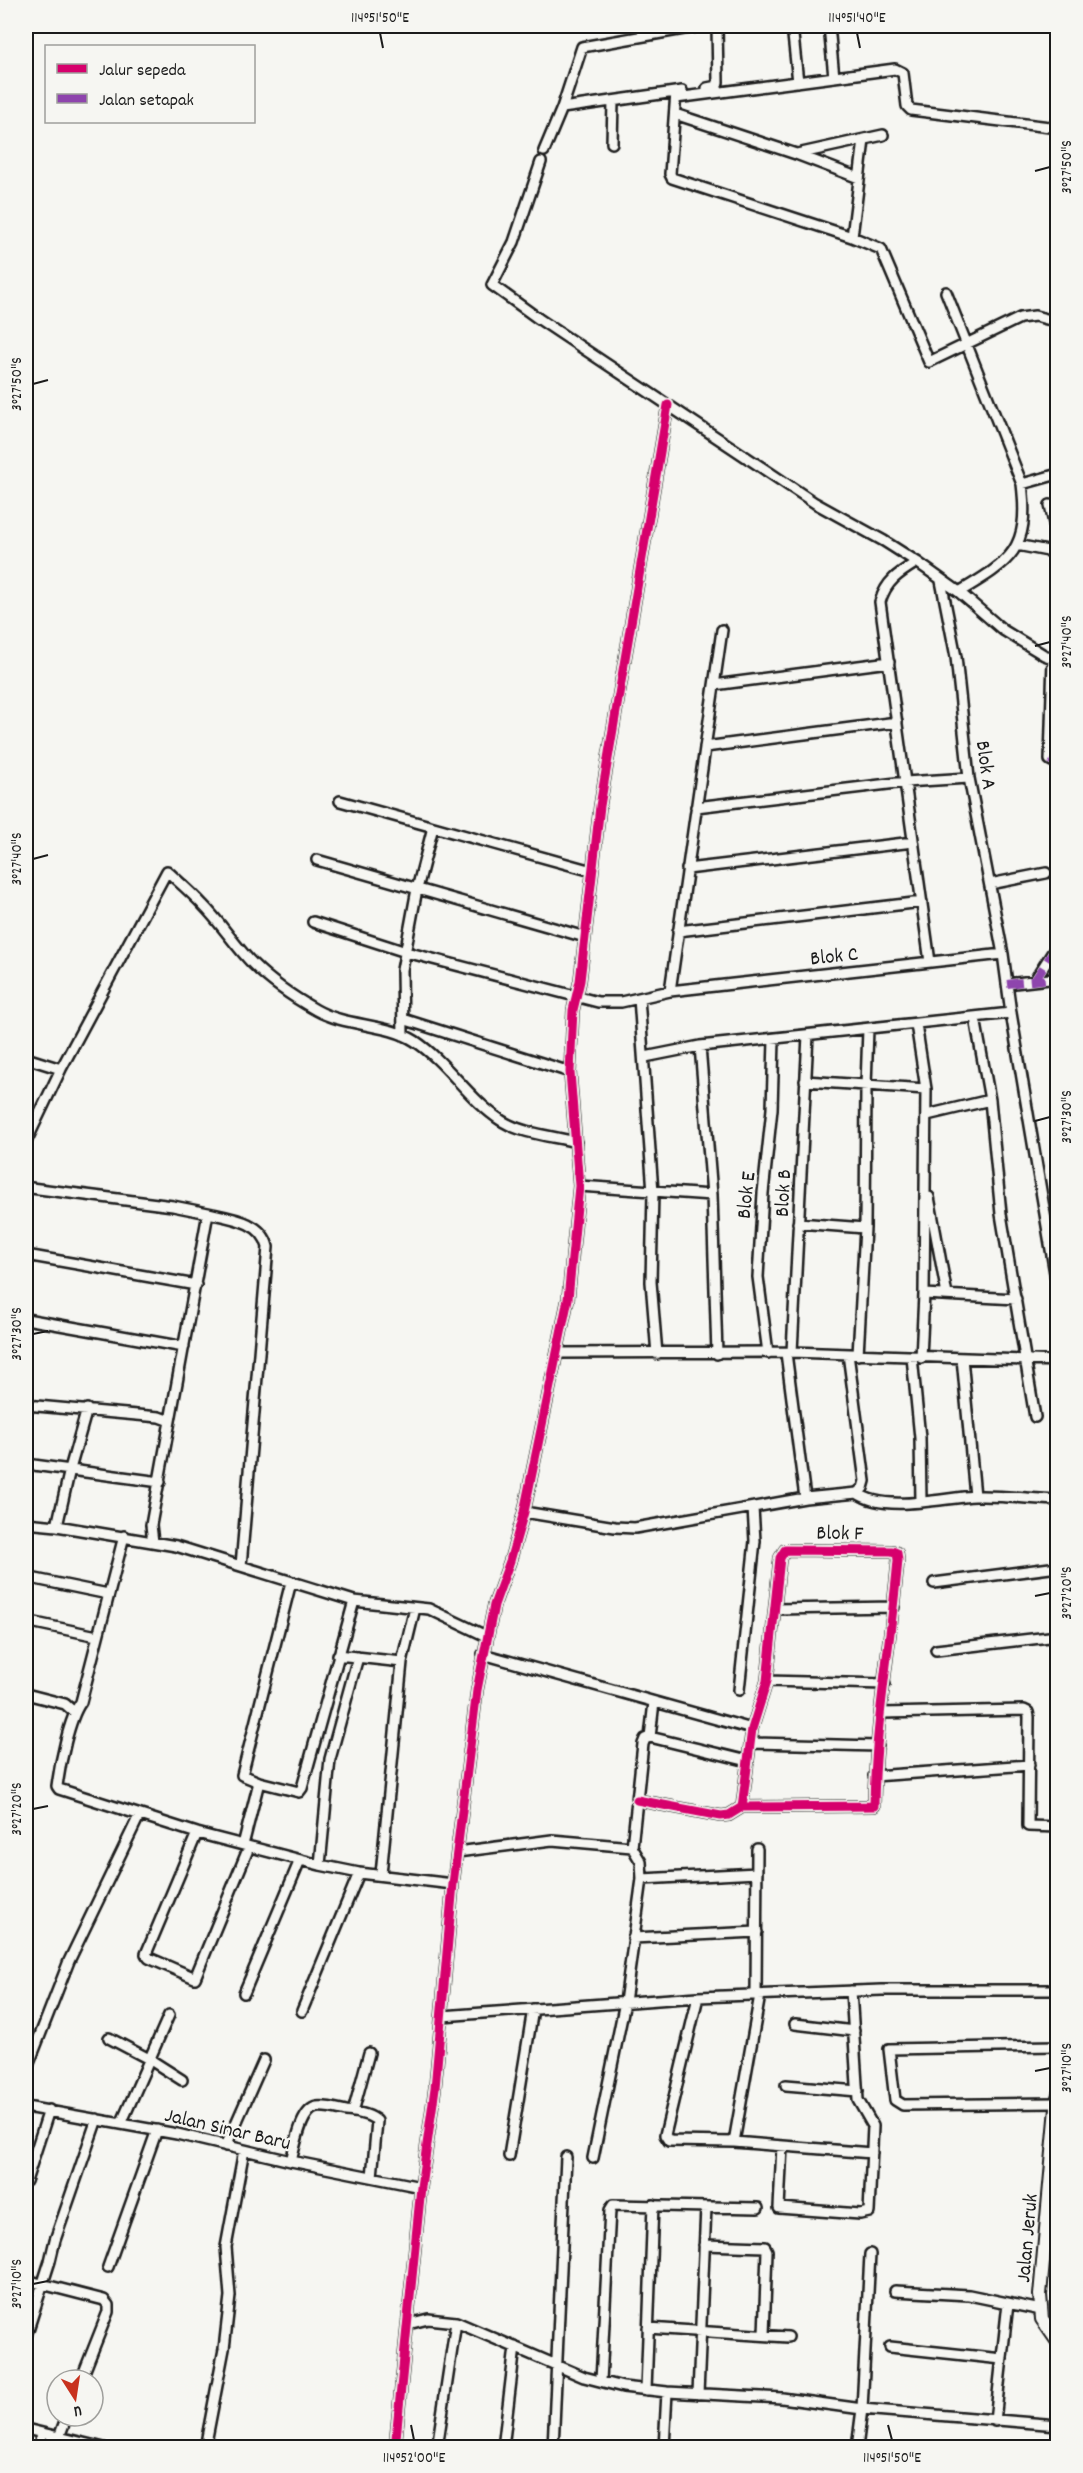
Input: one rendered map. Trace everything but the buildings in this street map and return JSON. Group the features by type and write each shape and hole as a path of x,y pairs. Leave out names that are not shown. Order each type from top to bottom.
{"street":[{"path":"544,151 562,108 582,46 700,26"},
{"path":"676,95 717,86 717,26"},
{"path":"792,26 798,82"},
{"path":"829,26 834,77"},
{"path":"562,108 896,69 903,73 907,106 911,110 1058,128"},
{"path":"676,95 670,174 672,178 852,237 881,249 929,362 1020,318 1035,316 1058,322"},
{"path":"612,143 613,102"},
{"path":"675,114 796,154 859,178"},
{"path":"796,154 882,135"},
{"path":"852,237 864,140"},
{"path":"541,162 514,242 492,285 815,502 917,562 959,592 994,624 1055,659 1050,760 1058,764"},
{"path":"945,292 1022,484 1024,512 1022,531 1017,545 1005,563 959,592"},
{"path":"395,2448 421,2187 435,2088 453,1884 483,1654 494,1605 524,1512 568,1299 579,1186 570,1072 573,1010 585,937 601,799 668,405"},
{"path":"1022,484 1058,474"},
{"path":"1050,505 1058,542"},
{"path":"1017,545 1058,552"},
{"path":"917,562 889,581 880,602 930,962"},
{"name":"Blok A","path":"941,581 956,657 969,778 1003,954 1058,1291"},
{"path":"313,921 406,952 576,998 598,1002 621,1002 670,991 722,630"},
{"path":"714,685 889,662"},
{"path":"705,747 897,722"},
{"path":"696,807 905,782 969,778"},
{"path":"340,801 592,871"},
{"path":"403,1035 402,970 417,889 433,827"},
{"path":"687,868 914,842"},
{"path":"317,860 585,937"},
{"path":"26,1142 61,1069 166,871 204,905 253,964 276,985 317,1011 342,1021 403,1035 439,1059 468,1092 500,1120 512,1126 576,1142"},
{"path":"990,884 1046,873"},
{"path":"678,931 922,903"},
{"path":"1035,980 1058,944"},
{"name":"Blok C","path":"670,991 1003,954"},
{"path":"1007,984 1058,978"},
{"path":"639,998 653,1192 651,1282 657,1354"},
{"path":"645,1057 700,1046 774,1040 1011,1013"},
{"path":"975,1018 990,1100 1002,1214 1035,1417"},
{"path":"403,1019 570,1072"},
{"path":"916,1024 926,1089 927,1114 924,1294 916,1358 921,1502"},
{"path":"857,1493 863,1488 865,1481 853,1355 865,1228 868,1029"},
{"name":"Blok B","path":"805,1498 789,1353 808,1035"},
{"name":"Blok E","path":"768,1353 758,1277 763,1193 772,1109 774,1040"},
{"path":"700,1046 712,1195 717,1354"},
{"path":"26,1058 61,1069"},
{"path":"805,1081 926,1089"},
{"path":"927,1114 990,1100"},
{"path":"925,1175 947,1295"},
{"path":"579,1186 712,1195"},
{"path":"26,1190 31,1188 208,1213 244,1222 266,1238 268,1247 241,1566"},
{"path":"153,1542 151,1525 208,1213"},
{"path":"798,1223 865,1228"},
{"path":"26,1255 196,1286"},
{"path":"924,1294 1016,1299"},
{"path":"26,1319 184,1347"},
{"path":"557,1353 789,1353 1058,1361"},
{"path":"963,1358 975,1496"},
{"path":"26,1405 159,1417 170,1421"},
{"path":"57,1526 87,1409"},
{"path":"26,1464 160,1482"},
{"path":"524,1512 615,1527 635,1528 805,1498 857,1493 874,1501 921,1502 975,1496 1058,1500"},
{"path":"739,1690 754,1550 753,1508"},
{"path":"26,1523 124,1536 176,1546 354,1601 429,1610 486,1636"},
{"path":"124,1536 81,1702 74,1712 57,1786 61,1790 140,1816 320,1865 359,1873 453,1884"},
{"name":"Blok F","path":"776,1609 780,1558 785,1550 892,1551 897,1553 894,1607"},
{"path":"934,1583 1058,1567"},
{"path":"26,1576 108,1594"},
{"path":"291,1582 242,1774 259,1782 301,1791 354,1601"},
{"path":"637,1800 721,1816 729,1815 742,1807 874,1806 874,1776 894,1607 776,1609 767,1681 752,1729 742,1807"},
{"path":"381,1874 402,1662 415,1608"},
{"path":"26,1621 98,1636"},
{"path":"936,1650 1058,1636"},
{"path":"483,1654 752,1729"},
{"path":"338,1655 402,1662"},
{"path":"320,1865 330,1759 358,1657"},
{"path":"767,1681 885,1684"},
{"path":"26,1694 65,1704 74,1712"},
{"path":"650,1737 654,1702"},
{"path":"882,1713 1024,1710 1028,1712 1028,1826 1058,1827"},
{"path":"593,2158 625,2002 642,1879 641,1862 632,1847 643,1741 650,1737 748,1761"},
{"path":"750,1743 878,1746"},
{"path":"874,1776 1029,1765"},
{"path":"197,1833 146,1954 149,1958 195,1978 246,1846 259,1782"},
{"path":"26,2071 69,1961 140,1816"},
{"path":"458,1852 552,1840 632,1847"},
{"path":"734,2142 758,1995 758,1849"},
{"path":"244,1993 300,1860"},
{"path":"302,2011 359,1873"},
{"path":"642,1879 757,1873"},
{"path":"633,1938 757,1932"},
{"path":"442,2016 698,1997 851,1991 1058,1990"},
{"path":"782,2146 779,2208 866,2214 869,2212 873,2126 861,2106 858,2091 851,1991"},
{"path":"698,1997 665,2134 673,2143 734,2142 872,2153"},
{"path":"509,2157 533,2009"},
{"path":"121,2124 169,2015"},
{"path":"795,2024 854,2031"},
{"path":"109,2038 182,2080"},
{"path":"1057,2103 903,2105 895,2100 889,2049 1058,2046"},
{"path":"353,2112 369,2053"},
{"path":"226,2146 264,2060"},
{"path":"786,2085 858,2091"},
{"name":"Jalan Jeruk","path":"1058,2097 1052,2236 1040,2295 1042,2319 1058,2342"},
{"name":"Jalan Sinar Baru","path":"26,2107 157,2130 291,2161 421,2187"},
{"path":"291,2161 303,2119 311,2109 318,2107 353,2112 378,2121 372,2177"},
{"path":"26,2181 49,2110"},
{"path":"26,2336 55,2240 97,2119"},
{"path":"108,2267 157,2130"},
{"path":"205,2448 224,2349 230,2296 226,2247 244,2150"},
{"path":"553,2448 566,2157"},
{"path":"601,2381 610,2210 613,2205 758,2208"},
{"path":"646,2390 653,2205"},
{"path":"698,2394 706,2207"},
{"path":"704,2245 765,2247 767,2252 764,2335"},
{"path":"857,2448 862,2409 870,2254"},
{"path":"26,2280 104,2300 108,2305 108,2312 86,2368"},
{"path":"895,2290 969,2295 1041,2310"},
{"path":"995,2421 1008,2303"},
{"path":"408,2324 428,2319 456,2322 557,2366 601,2381 646,2390 782,2398 862,2409 1058,2425"},
{"path":"437,2448 456,2322"},
{"path":"648,2328 788,2337"},
{"path":"503,2448 516,2347"},
{"path":"890,2347 1002,2359"},
{"path":"664,2448 667,2392"},
{"path":"59,2437 62,2428"},
{"path":"26,2429 104,2448"},
{"path":"40,2433 41,2448"},
{"path":"1056,2448 1058,2439"}],"marked path":[{"path":"1050,760 1058,764"},
{"path":"1035,980 1058,944"},
{"path":"1007,984 1058,978"}],"cycle path":[{"path":"395,2448 421,2187 435,2088 453,1884 477,1690 494,1605 524,1512 568,1299 579,1186 570,1072 573,1010 580,981 600,806 668,405"},
{"path":"637,1800 721,1816 729,1815 742,1807 874,1806 877,1744 895,1591 897,1553 892,1551 785,1550 780,1558 767,1681 752,1729 742,1807"}]}
